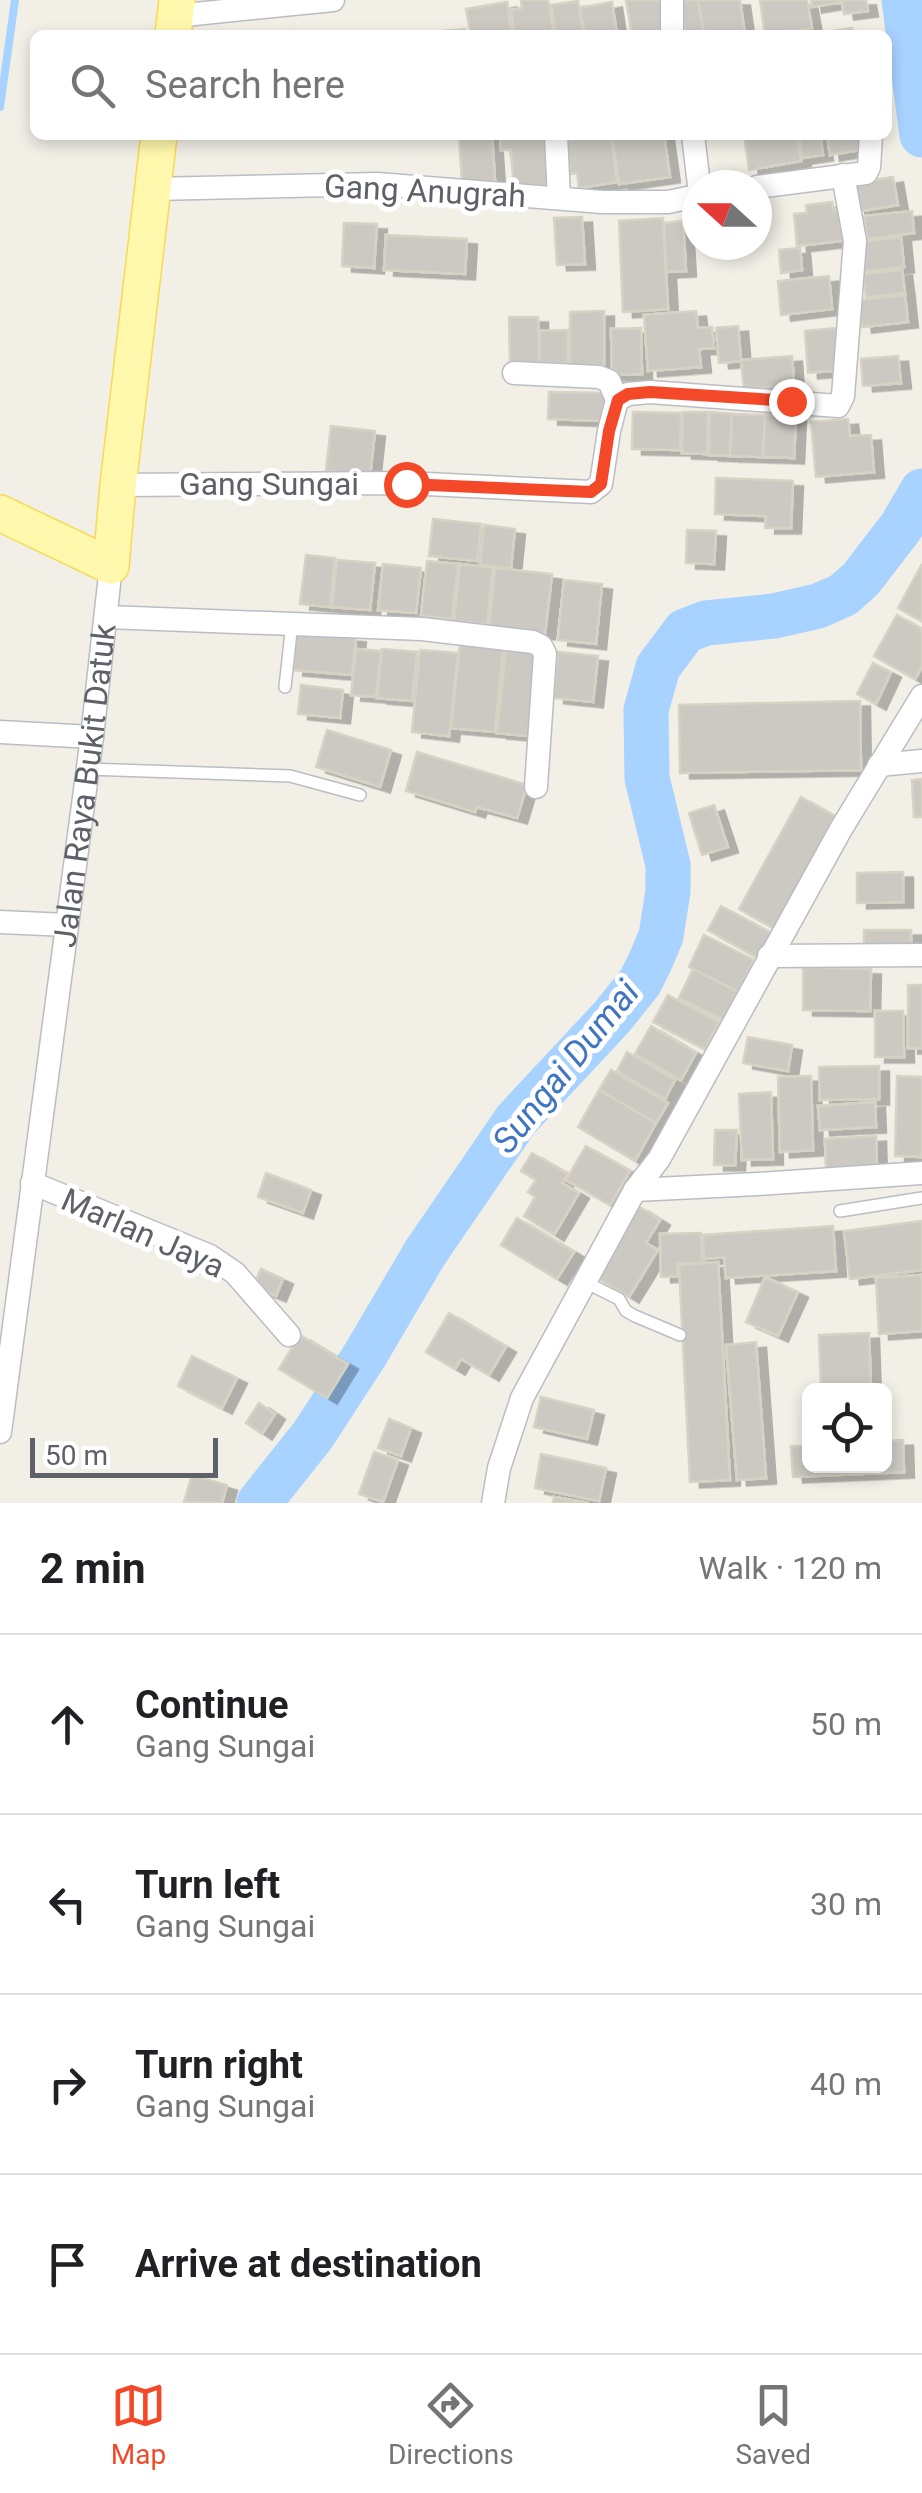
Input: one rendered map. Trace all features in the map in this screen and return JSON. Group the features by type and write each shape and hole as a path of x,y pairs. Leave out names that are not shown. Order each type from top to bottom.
{"main road":[{"name":"Jalan Raya Bukit Datuk","path":"111,566 159,140"},
{"path":"0,512 111,566"}],"street":[{"path":"175,17 333,0"},
{"path":"672,0 672,30"},
{"path":"556,140 559,198"},
{"path":"694,140 697,170"},
{"path":"772,185 866,173 871,140"},
{"path":"514,372 599,377 609,381 618,400 628,394 650,392 838,406 844,396 855,241 844,175"},
{"name":"Gang Anugrah","path":"152,189 377,184 602,202 682,199"},
{"name":"Gang Sungai","path":"118,485 406,484 591,492 601,484 618,400"},
{"name":"Jalan Raya Bukit Datuk","path":"0,1432 111,566"},
{"path":"107,617 422,629 532,642 541,646 544,654 536,787"},
{"path":"493,1503 503,1454 522,1398 583,1282 634,1190 659,1159 769,956 922,696"},
{"path":"0,732 92,737"},
{"path":"879,765 922,762"},
{"path":"0,922 67,925"},
{"path":"769,956 922,955"},
{"path":"634,1190 922,1173"},
{"name":"Marlan Jaya","path":"32,1183 210,1256 235,1273 289,1335"}],"lane":[{"path":"285,687 292,623"},
{"path":"87,769 290,776 360,795"},
{"path":"840,1211 922,1198"},
{"path":"583,1282 618,1299 635,1316 680,1335"}],"building":[{"path":"521,0 548,0 553,30 514,30 511,10 522,8"},
{"path":"626,0 662,0 666,30 631,30"},
{"path":"681,0 698,0 703,30 685,30"},
{"path":"698,0 740,0 744,30 703,30"},
{"path":"760,0 807,0 812,28 764,30"},
{"path":"811,0 866,0 868,11 844,14 842,2 812,7"},
{"path":"578,1 582,30 555,30 551,5"},
{"path":"507,2 511,30 470,30 466,9"},
{"path":"612,2 616,30 584,30 580,8"},
{"path":"459,140 492,140 495,181 462,184"},
{"path":"500,140 551,140 551,147 545,147 548,187 514,190 511,150 501,150"},
{"path":"566,140 612,140 617,182 579,188 577,173 571,174"},
{"path":"613,140 665,140 670,177 619,184"},
{"path":"745,140 797,140 801,161 749,170"},
{"path":"800,140 821,140 823,155 802,158"},
{"path":"828,140 865,140 866,149 830,155"},
{"path":"893,177 898,205 856,212 851,184"},
{"path":"832,202 833,210 846,209 850,240 797,246 794,214 807,213 806,205"},
{"path":"912,211 914,233 867,239 864,216"},
{"path":"582,217 585,264 557,265 554,218"},
{"path":"663,218 668,309 623,312 619,221"},
{"path":"682,221 682,260 685,260 686,271 666,272 664,223"},
{"path":"344,223 377,224 374,268 342,266"},
{"path":"386,235 467,239 465,274 384,270"},
{"path":"901,237 904,267 860,272 857,242"},
{"path":"800,248 802,270 781,273 779,250"},
{"path":"902,270 905,293 866,297 863,274"},
{"path":"829,276 832,309 781,315 778,281"},
{"path":"905,295 908,322 862,327 859,300"},
{"path":"604,311 604,365 570,366 570,312"},
{"path":"696,311 698,328 712,327 714,348 699,349 701,367 648,371 644,315"},
{"path":"509,317 538,317 539,362 510,363"},
{"path":"738,326 741,361 719,363 716,328"},
{"path":"641,328 642,374 612,375 611,329"},
{"path":"836,328 840,370 808,373 805,331"},
{"path":"568,330 568,363 540,363 540,331"},
{"path":"792,356 794,385 744,389 741,360"},
{"path":"898,356 901,383 863,386 861,359"},
{"path":"549,392 606,393 606,421 548,419"},
{"path":"633,412 681,413 680,450 632,449"},
{"path":"683,412 708,412 707,454 682,453"},
{"path":"710,412 732,414 730,456 709,455"},
{"path":"732,414 765,415 763,457 730,456"},
{"path":"765,415 796,416 794,458 763,457"},
{"path":"848,419 850,436 871,435 874,472 816,477 811,422"},
{"path":"331,426 375,431 370,476 326,471"},
{"path":"716,478 793,481 791,528 765,528 766,516 715,514"},
{"path":"433,519 481,524 477,561 429,556"},
{"path":"484,525 515,529 511,568 480,565"},
{"path":"687,530 716,531 714,564 686,563"},
{"path":"306,555 335,558 330,607 300,604"},
{"path":"337,560 375,563 370,610 332,607"},
{"path":"427,561 458,564 452,619 421,616"},
{"path":"383,564 421,568 416,613 378,610"},
{"path":"460,564 493,568 487,624 454,621"},
{"path":"922,564 922,621 898,608"},
{"path":"495,568 552,574 545,634 489,628"},
{"path":"564,580 602,584 596,644 558,640"},
{"path":"897,615 922,629 922,667 915,679 874,656"},
{"path":"297,632 356,637 352,675 293,670"},
{"path":"460,645 503,649 495,732 451,728"},
{"path":"356,649 381,651 376,697 351,695"},
{"path":"382,649 417,652 412,701 377,698"},
{"path":"506,649 538,652 529,736 497,733"},
{"path":"420,650 458,653 449,736 412,732"},
{"path":"558,652 598,656 593,702 554,698"},
{"path":"873,663 891,672 876,704 857,694"},
{"path":"301,685 343,690 340,718 298,714"},
{"path":"860,701 861,770 680,773 679,705"},
{"path":"327,730 391,750 380,787 316,767"},
{"path":"417,752 527,785 517,818 477,807 475,812 406,791"},
{"path":"922,779 922,817 914,817 912,780"},
{"path":"801,797 841,820 779,931 739,909"},
{"path":"714,805 728,847 702,855 689,813"},
{"path":"903,872 903,902 857,903 857,873"},
{"path":"721,906 773,934 759,959 708,930"},
{"path":"864,930 911,930 911,952 864,953"},
{"path":"704,935 754,960 738,992 689,967"},
{"path":"803,967 871,969 870,1011 803,1010"},
{"path":"693,969 738,992 724,1020 679,998"},
{"path":"908,985 922,985 922,1048 908,1048"},
{"path":"668,995 719,1022 705,1049 653,1022"},
{"path":"875,1011 903,1011 904,1057 875,1057"},
{"path":"651,1026 696,1053 681,1080 635,1054"},
{"path":"748,1037 792,1045 788,1071 743,1063"},
{"path":"627,1052 675,1080 665,1099 617,1071"},
{"path":"879,1066 879,1099 820,1100 819,1067"},
{"path":"611,1070 668,1103 656,1123 599,1090"},
{"path":"811,1076 813,1150 780,1152 778,1077"},
{"path":"897,1076 922,1077 922,1157 895,1156"},
{"path":"599,1090 656,1123 635,1161 578,1127"},
{"path":"771,1092 773,1159 742,1160 739,1094"},
{"path":"875,1102 876,1127 820,1130 818,1106"},
{"path":"715,1130 737,1130 735,1165 714,1165"},
{"path":"876,1136 877,1169 826,1171 825,1139"},
{"path":"586,1146 630,1171 610,1205 566,1180"},
{"path":"532,1153 568,1174 562,1183 579,1193 554,1235 524,1216 535,1197 528,1192 536,1180 521,1171"},
{"path":"266,1173 311,1190 303,1213 258,1197"},
{"path":"638,1206 660,1220 646,1243 658,1250 629,1297 595,1276"},
{"path":"517,1218 574,1252 557,1279 501,1245"},
{"path":"922,1221 922,1270 850,1279 844,1231"},
{"path":"833,1226 836,1271 726,1278 724,1257 704,1259 703,1235"},
{"path":"701,1233 702,1263 677,1264 678,1276 661,1277 660,1234"},
{"path":"718,1262 730,1480 690,1482 679,1265"},
{"path":"261,1269 283,1279 276,1296 253,1287"},
{"path":"922,1275 922,1331 879,1334 876,1278"},
{"path":"765,1277 798,1292 778,1336 746,1322"},
{"path":"449,1313 506,1347 489,1375 461,1359 455,1369 426,1352"},
{"path":"869,1333 871,1383 821,1383 819,1335"},
{"path":"300,1335 348,1364 327,1398 279,1369"},
{"path":"756,1342 766,1478 737,1480 726,1345"},
{"path":"192,1356 237,1378 222,1408 178,1386"},
{"path":"541,1397 594,1410 587,1439 534,1427"},
{"path":"259,1403 275,1414 262,1434 246,1423"},
{"path":"389,1419 411,1428 401,1456 378,1448"},
{"path":"903,1440 904,1472 892,1473 892,1441"},
{"path":"791,1446 802,1446 802,1473 882,1473 793,1477"},
{"path":"374,1452 398,1460 383,1502 359,1494"},
{"path":"541,1454 606,1468 599,1501 535,1488"},
{"path":"192,1475 227,1485 222,1503 184,1502"},
{"path":"554,1497 588,1503 553,1503"}],"waterway":[{"path":"0,107 15,0"},
{"name":"Sungai Dumai","path":"904,0 922,135"},
{"name":"Sungai Dumai","path":"259,1503 313,1435 425,1253 516,1120 612,1017 640,982 650,962 661,936 668,891 668,865 647,778 646,710 658,667 685,631 706,623 774,616 818,606 843,595 861,579 901,527 922,491"}],"route":[{"path":"406,484 591,492 601,484 618,400 628,394 791,401"}]}
